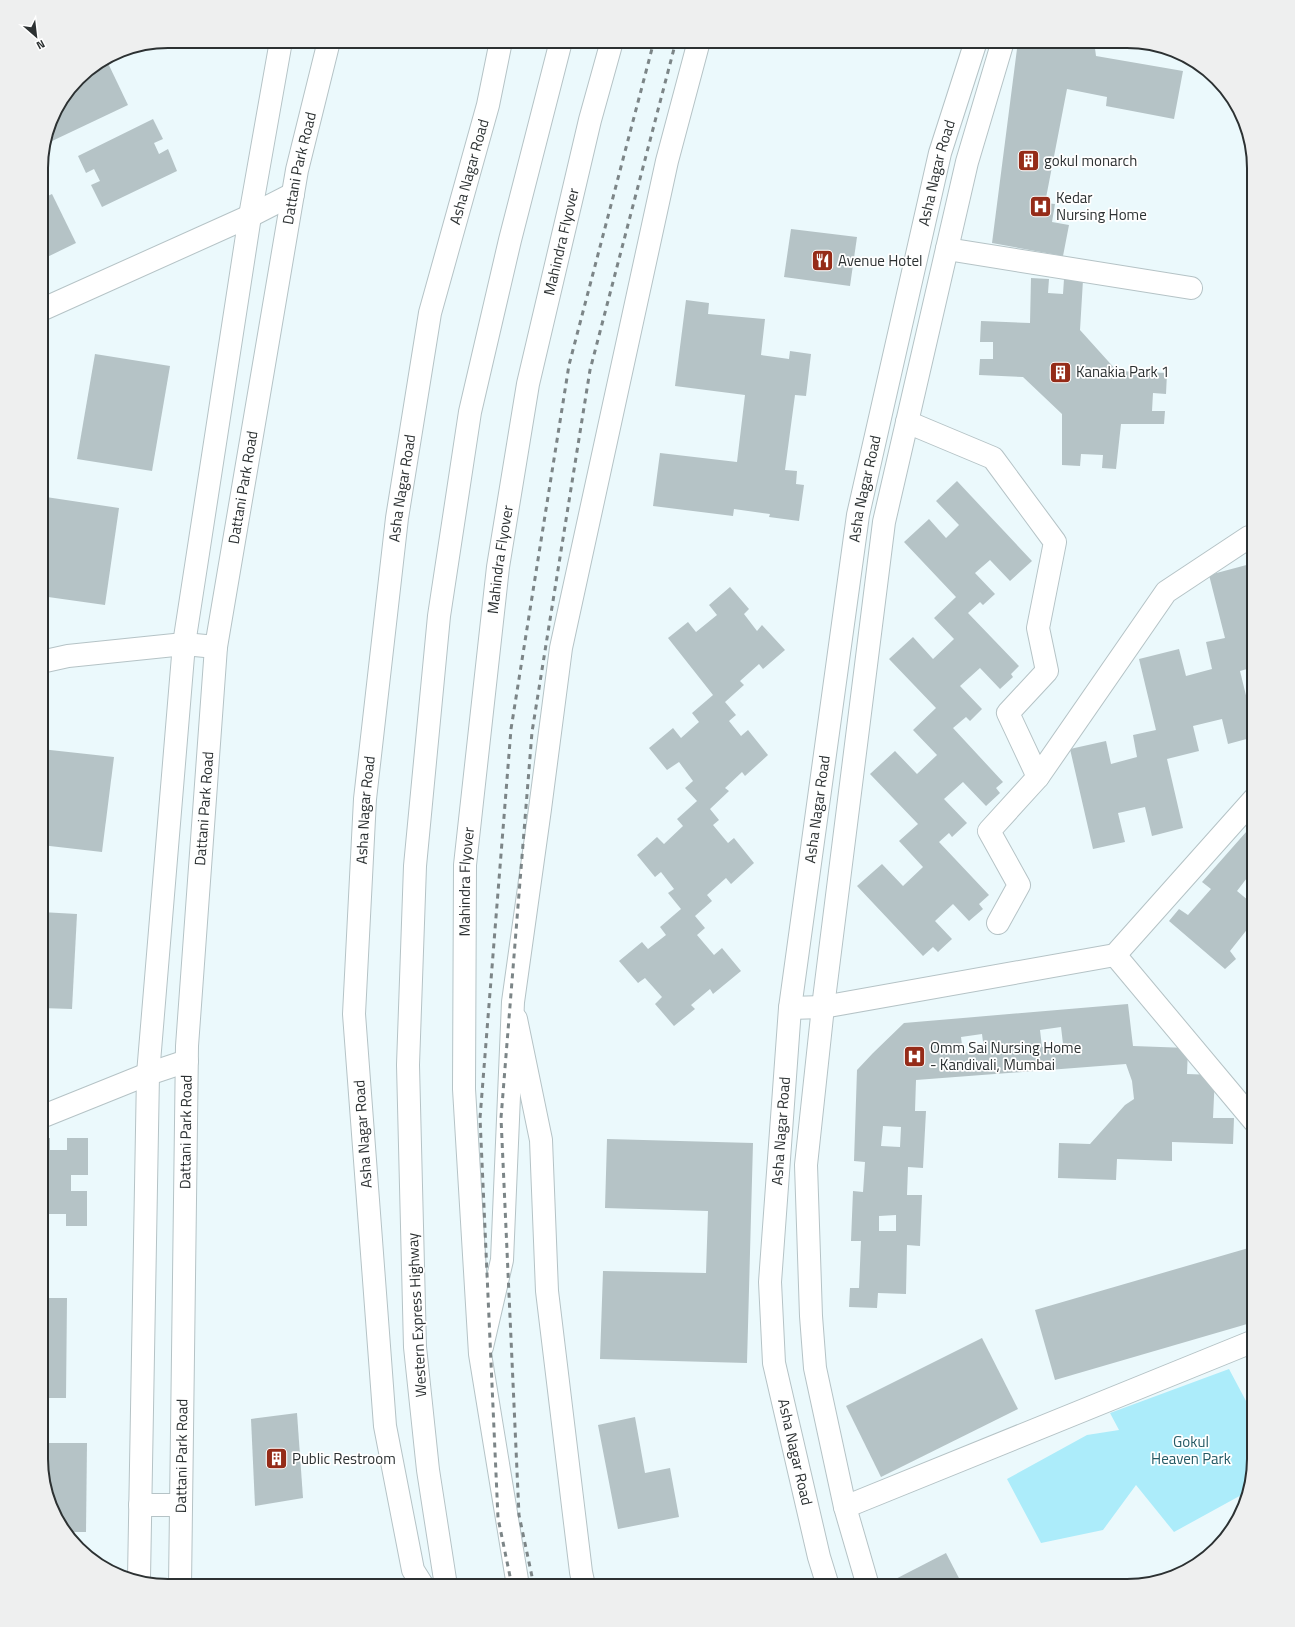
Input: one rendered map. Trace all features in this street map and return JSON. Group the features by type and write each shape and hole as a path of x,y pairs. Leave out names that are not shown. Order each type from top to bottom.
{"main road":[{"path":"139,1575 148,1074 184,644 250,216 279,48"},
{"name":"Dattani Park Road","path":"180,1579 187,1061 216,647 292,194 327,48"},
{"name":"Asha Nagar Road","path":"419,1579 413,1570 385,1426 354,1014 365,799 397,518 430,312 488,105 500,48"},
{"name":"Western Express Highway","path":"445,1579 428,1470 415,1347 408,1066 415,866 442,601 470,412 510,240 559,48"},
{"name":"Mahindra Flyover","path":"480,1354 464,1089 465,865 498,568 528,384 590,120 610,48"},
{"path":"517,1579 480,1354 502,1260 513,1002 561,648 667,161 696,48"},
{"name":"Asha Nagar Road","path":"826,1579 819,1557 774,1363 770,1282 790,1008 858,516 940,153 974,48"},
{"name":"Asha Nagar Road","path":"866,1579 845,1507 815,1368 811,1316 806,1165 884,522 967,162 1001,48"},
{"path":"48,307 250,216 292,194"},
{"path":"947,249 1191,288"},
{"path":"907,422 993,458 1055,542 1038,628 1046,671 1008,713 1038,777"},
{"path":"998,923 1019,885 989,831 1038,777 1166,592 1247,538"},
{"path":"48,660 68,656 184,644 216,647"},
{"path":"790,1008 824,1007 1115,955 1247,807"},
{"path":"1115,955 1247,1113"},
{"path":"513,1002 541,1140 547,1291 582,1579"},
{"path":"48,1114 148,1074 187,1061"},
{"path":"845,1507 1247,1344"},
{"path":"140,1505 181,1505"}],"green space":[{"name":"Gokul Heaven Park","path":"1229,1369 1247,1403 1247,1459 1246,1475 1241,1495 1174,1532 1136,1485 1103,1530 1041,1543 1007,1479 1087,1435 1119,1430 1110,1413"}],"building":[{"name":"gokul monarch","path":"1017,48 1095,48 1096,56 1183,71 1174,119 1106,106 1107,97 1067,89 1045,203 1055,204 1052,222 1069,225 1063,256 992,243"},
{"path":"108,64 128,105 52,141 57,122 68,101 83,83"},
{"path":"153,119 163,139 154,143 159,154 168,149 177,171 102,207 91,185 100,181 94,169 86,173 78,156"},
{"path":"52,194 76,243 48,257 48,196"},
{"path":"791,229 857,237 850,286 784,277"},
{"name":"Kanakia Park 1","path":"1031,278 1049,279 1048,293 1063,294 1064,279 1083,280 1080,330 1117,371 1167,373 1166,394 1153,393 1152,411 1165,411 1164,424 1121,424 1116,469 1102,468 1103,455 1081,454 1080,466 1062,465 1062,414 1023,377 979,375 980,359 993,359 993,342 980,342 981,321 1030,323"},
{"path":"686,300 709,303 708,314 765,319 761,355 789,359 790,351 811,354 806,396 795,395 785,470 797,471 796,484 804,485 799,521 769,517 770,514 734,509 733,516 653,506 660,453 737,462 745,395 675,386"},
{"path":"95,354 170,366 152,471 77,459"},
{"path":"957,481 1032,561 1010,581 990,560 975,573 995,594 983,605 980,602 968,613 1019,666 1011,674 1013,677 1000,689 980,668 960,686 982,709 970,721 966,717 953,728 1003,782 996,788 1000,793 986,806 963,782 944,799 967,823 952,837 949,833 939,842 989,895 979,904 983,909 969,921 953,904 935,921 952,939 938,952 933,947 923,956 857,886 882,864 903,886 923,867 899,841 918,824 870,774 895,751 917,774 937,755 913,730 936,708 889,659 913,637 933,659 954,639 934,618 956,597 904,542 929,519 946,538 959,525 936,501"},
{"path":"48,497 119,508 105,605 48,597"},
{"path":"1247,565 1247,669 1240,671 1247,700 1247,739 1228,744 1222,719 1193,726 1199,751 1167,759 1183,828 1152,836 1145,807 1118,813 1125,842 1093,849 1070,749 1106,741 1111,764 1137,757 1133,735 1156,730 1139,659 1179,649 1186,676 1212,669 1206,642 1225,638 1209,575"},
{"path":"730,587 749,609 744,614 757,631 762,625 785,650 763,669 759,664 740,681 744,685 725,702 736,715 729,721 741,736 748,730 768,755 745,776 742,772 725,788 729,791 710,809 719,820 713,825 728,843 734,838 754,863 731,884 726,878 707,895 712,901 695,916 705,928 697,935 714,955 722,948 741,971 713,994 710,989 691,1005 695,1009 674,1026 655,1004 662,997 645,978 638,983 619,961 642,942 648,949 666,935 660,927 681,909 668,893 674,889 661,872 655,877 637,855 657,837 664,844 683,826 677,819 697,801 685,788 693,781 679,762 667,770 649,748 673,728 681,738 699,722 692,713 713,695 668,638 688,622 696,632 717,615 709,605"},
{"path":"48,750 114,757 102,852 48,846"},
{"path":"1247,831 1247,878 1237,891 1247,899 1247,930 1230,951 1236,959 1225,969 1169,921 1179,909 1188,915 1211,889 1202,882"},
{"path":"48,912 77,914 72,1009 48,1008"},
{"path":"1128,1004 1133,1046 1188,1048 1187,1074 1215,1075 1213,1118 1234,1118 1233,1144 1172,1142 1172,1161 1117,1159 1116,1180 1058,1178 1059,1143 1090,1144 1125,1105 1134,1099 1132,1081 1126,1064 916,1080 915,1111 926,1111 923,1168 908,1167 907,1195 922,1195 920,1246 907,1245 906,1294 878,1293 877,1308 849,1307 850,1288 859,1288 861,1241 851,1241 853,1191 863,1192 865,1162 854,1161 857,1070 904,1023","holes":["1061,1027 1063,1044 1042,1047 1040,1030","982,1034 984,1050 963,1053 961,1037","883,1126 901,1127 900,1147 881,1146","896,1215 896,1231 879,1231 879,1216"]},
{"path":"48,1138 50,1138 50,1150 67,1150 67,1138 88,1138 88,1175 71,1175 71,1191 87,1191 87,1226 66,1226 66,1214 48,1214"},
{"path":"607,1139 753,1143 747,1363 600,1359 603,1271 706,1273 708,1211 605,1208"},
{"path":"1247,1248 1247,1324 1055,1380 1035,1310"},
{"path":"48,1298 67,1298 66,1398 48,1398"},
{"path":"982,1338 1018,1409 881,1477 846,1406"},
{"name":"Public Restroom","path":"297,1413 303,1498 255,1506 251,1419"},
{"path":"635,1417 645,1473 670,1468 679,1517 618,1529 598,1425"},
{"path":"48,1443 87,1443 86,1532 73,1532 60,1512 54,1498 48,1467"},
{"path":"946,1553 959,1579 896,1579"}],"railway":[{"path":"511,1579 498,1518 480,1118 511,729 569,365 652,48"},
{"path":"533,1579 519,1515 501,1118 532,732 590,370 674,48"}],"place":[{"name":"gokul monarch","path":"1028,161"},
{"name":"Kedar Nursing Home","path":"1041,207"},
{"name":"Avenue Hotel","path":"822,261"},
{"name":"Kanakia Park 1","path":"1061,372"},
{"name":"Omm Sai Nursing Home - Kandivali, Mumbai","path":"914,1057"},
{"name":"Public Restroom","path":"277,1459"}]}
